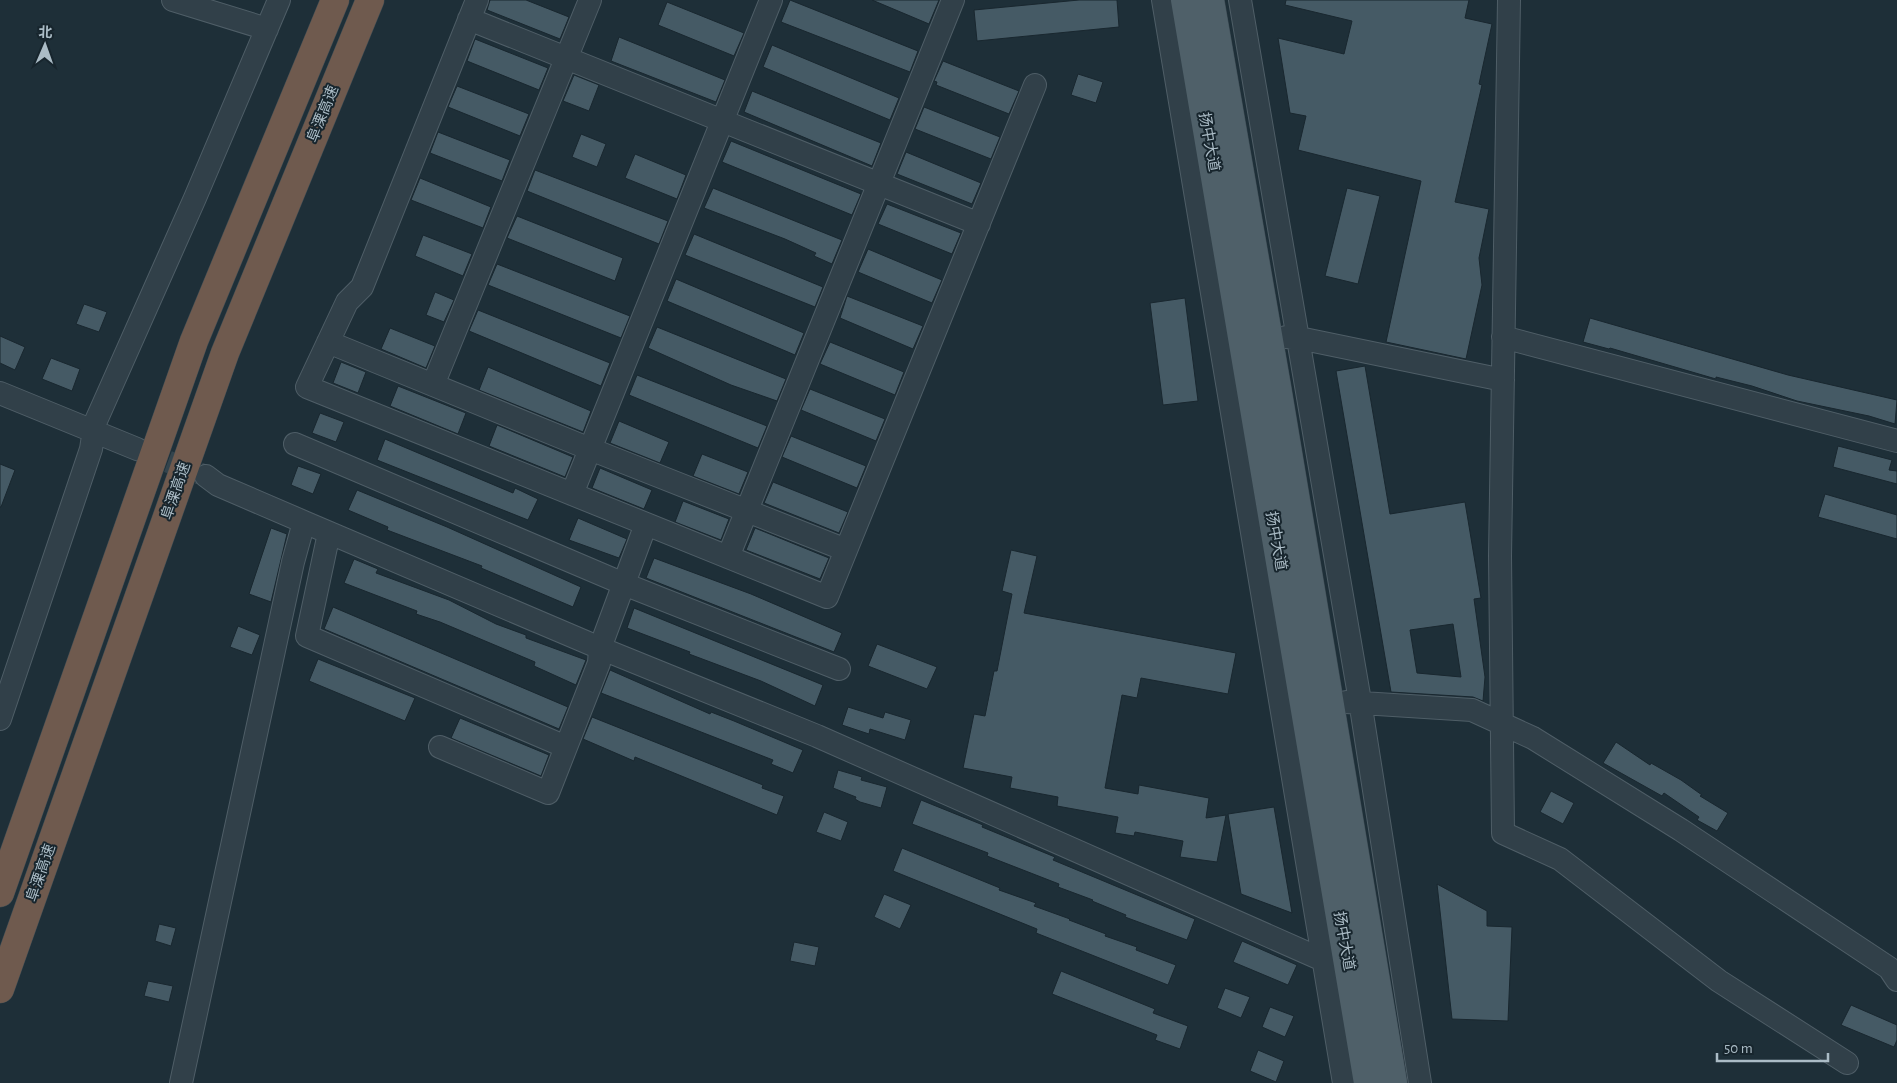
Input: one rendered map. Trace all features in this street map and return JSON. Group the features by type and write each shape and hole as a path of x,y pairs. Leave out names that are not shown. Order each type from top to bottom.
{"highway":[{"path":"0,893 194,341 335,0"},
{"name":"阜溧高速","path":"0,989 225,353 370,0"}],"main road":[{"name":"扬中大道","path":"1199,10 1317,704 1347,959 1368,1083"},
{"name":"扬中大道","path":"1347,959 1393,1083"}],"street":[{"path":"173,0 267,29"},
{"path":"0,719 91,449 95,424 279,0"},
{"path":"433,385 590,0"},
{"path":"572,494 771,0"},
{"path":"728,557 953,0"},
{"path":"1164,0 1285,718 1347,959 1344,1083"},
{"path":"1240,0 1360,701 1420,1083"},
{"path":"1508,0 1500,556 1503,833 1560,859 1719,982 1847,1063"},
{"path":"979,224 566,58 473,9 362,287 347,302 307,387 827,597 1036,85"},
{"path":"1503,337 1897,441"},
{"path":"1255,338 1299,338 1503,380"},
{"path":"328,342 590,449 846,550"},
{"path":"0,393 93,433 137,449"},
{"path":"295,444 624,584 839,669"},
{"path":"206,476 218,485 600,648 817,736 1347,959"},
{"path":"181,1083 291,571 304,522"},
{"path":"440,747 548,793 599,663 600,648 646,524"},
{"path":"329,533 307,636 566,747"},
{"path":"1317,704 1360,701 1472,710 1533,738 1681,830 1889,968 1897,980"}],"building":[{"path":"490,0 526,0 569,17 560,39 487,10"},
{"path":"790,0 918,51 910,72 781,22"},
{"path":"872,0 939,0 929,24"},
{"path":"1079,0 1117,0 1119,27 977,41 974,10"},
{"path":"1286,0 1469,0 1465,18 1492,24 1479,84 1482,85 1455,202 1489,209 1479,258 1482,285 1466,359 1386,342 1421,181 1298,150 1306,116 1290,113 1278,38 1344,54 1352,21 1285,5"},
{"path":"667,2 744,33 734,56 658,25"},
{"path":"619,37 725,80 716,102 611,61"},
{"path":"475,39 548,68 539,90 467,61"},
{"path":"772,45 899,98 890,120 763,67"},
{"path":"943,61 1019,91 1009,114 936,85 937,82 934,81"},
{"path":"1078,74 1103,82 1096,103 1071,95"},
{"path":"574,75 599,85 589,111 563,101"},
{"path":"457,86 529,114 520,136 448,107"},
{"path":"752,91 881,143 872,166 744,112"},
{"path":"924,107 1000,137 991,159 915,129"},
{"path":"438,132 510,160 502,181 430,153"},
{"path":"581,134 606,144 597,167 572,157"},
{"path":"731,141 861,194 852,215 722,162"},
{"path":"906,152 981,183 972,204 897,174"},
{"path":"635,154 686,175 677,199 625,178"},
{"path":"535,170 668,221 659,244 527,191"},
{"path":"420,178 491,207 483,228 411,200"},
{"path":"713,188 842,240 832,264 814,256 816,253 785,239 704,208"},
{"path":"1347,188 1380,196 1358,284 1325,276"},
{"path":"887,204 961,233 952,254 878,224"},
{"path":"517,216 623,258 615,281 507,238"},
{"path":"694,234 823,287 815,307 685,255"},
{"path":"423,235 472,254 463,276 415,256"},
{"path":"868,249 942,280 932,303 858,272"},
{"path":"497,264 630,316 621,338 488,285"},
{"path":"676,279 804,333 795,355 667,301"},
{"path":"435,292 454,300 444,322 426,315"},
{"path":"847,296 923,326 913,349 840,318"},
{"path":"1185,298 1198,401 1163,405 1150,303"},
{"path":"84,304 107,312 99,332 76,324"},
{"path":"478,310 610,363 601,386 469,331"},
{"path":"1590,318 1788,375 1897,400 1895,424 1869,416 1797,401 1752,386 1716,377 1716,379 1583,342"},
{"path":"657,327 786,379 777,401 731,385 648,348"},
{"path":"390,328 435,346 426,368 381,349"},
{"path":"0,336 25,347 15,370 0,363"},
{"path":"830,342 904,372 895,395 820,364"},
{"path":"51,358 80,369 72,391 42,379"},
{"path":"341,362 366,372 358,393 333,383"},
{"path":"1365,366 1390,514 1465,502 1481,598 1474,599 1485,677 1483,701 1473,697 1391,692 1336,371","holes":["1453,624 1461,677 1417,673 1410,630"]},
{"path":"488,367 591,411 583,432 479,390"},
{"path":"637,375 767,426 758,448 629,395"},
{"path":"398,386 466,413 458,434 390,406"},
{"path":"810,389 885,419 876,441 801,410"},
{"path":"320,413 344,422 336,442 312,433"},
{"path":"619,421 669,442 660,463 610,443"},
{"path":"497,425 573,457 565,477 489,446"},
{"path":"791,436 866,466 857,488 782,457"},
{"path":"385,439 513,493 515,488 538,499 528,520 377,460"},
{"path":"1838,446 1892,460 1889,470 1897,471 1897,484 1833,467"},
{"path":"702,454 748,472 739,494 693,476"},
{"path":"0,464 15,470 1,507 0,507"},
{"path":"298,466 321,474 313,494 291,485"},
{"path":"600,468 652,490 644,509 592,488"},
{"path":"773,482 848,512 839,533 764,503"},
{"path":"357,490 447,527 581,587 573,607 481,568 482,566 387,530 388,527 348,510"},
{"path":"1825,494 1897,515 1897,539 1818,517"},
{"path":"683,501 729,519 721,540 675,522"},
{"path":"578,518 627,539 619,558 569,540"},
{"path":"271,528 287,534 271,602 249,594"},
{"path":"755,528 829,558 820,579 746,550"},
{"path":"1011,550 1037,556 1024,613 1236,653 1228,694 1141,678 1137,698 1122,695 1105,788 1138,794 1139,785 1209,798 1206,818 1226,815 1217,862 1180,857 1183,841 1135,832 1134,836 1115,833 1118,817 1057,806 1058,797 1010,788 1012,777 963,768 974,714 985,716 994,671 997,671 1012,594 1002,591"},
{"path":"654,558 751,594 842,633 834,652 646,578"},
{"path":"354,559 378,569 376,573 449,600 496,624 526,635 526,638 586,660 576,685 534,666 535,662 440,622 416,614 417,611 344,583"},
{"path":"333,607 568,707 559,729 324,629"},
{"path":"634,608 823,685 815,706 761,681 627,628"},
{"path":"238,626 260,635 252,655 230,647"},
{"path":"877,644 937,667 927,689 868,666"},
{"path":"318,659 415,698 405,721 309,681"},
{"path":"610,670 710,714 711,712 803,750 793,773 771,764 773,760 601,693"},
{"path":"848,707 883,718 885,712 911,720 905,740 870,729 869,734 842,725"},
{"path":"592,717 763,785 762,788 784,796 777,815 635,757 634,761 583,739"},
{"path":"460,718 549,755 541,776 451,738"},
{"path":"1616,742 1650,765 1651,763 1681,780 1702,795 1700,796 1728,813 1717,831 1697,820 1699,817 1664,793 1662,796 1603,763"},
{"path":"838,770 862,777 861,780 887,787 881,808 860,802 855,799 856,797 833,788"},
{"path":"1551,791 1574,803 1563,824 1540,812"},
{"path":"921,800 1055,857 1053,860 1195,919 1187,940 1125,917 1126,915 1093,900 1058,887 1059,884 987,856 988,853 912,824"},
{"path":"1274,807 1292,913 1241,894 1228,814"},
{"path":"824,812 848,822 841,841 816,832"},
{"path":"902,848 1000,888 999,890 1036,903 1034,906 1070,919 1106,934 1105,936 1137,947 1136,950 1176,965 1168,985 1036,933 1037,929 893,871"},
{"path":"1437,884 1487,911 1487,926 1512,927 1508,1021 1452,1019"},
{"path":"884,894 911,905 900,929 874,917"},
{"path":"159,924 176,928 171,946 155,941"},
{"path":"1242,941 1297,965 1288,985 1233,962"},
{"path":"794,942 819,947 815,966 790,961"},
{"path":"1061,971 1155,1009 1153,1013 1188,1026 1180,1049 1155,1040 1157,1035 1052,994"},
{"path":"148,981 173,986 169,1002 144,996"},
{"path":"1225,988 1250,997 1241,1018 1217,1008"},
{"path":"1851,1005 1897,1025 1897,1040 1894,1047 1841,1025"},
{"path":"1270,1007 1294,1016 1285,1037 1262,1027"},
{"path":"1258,1050 1284,1061 1276,1082 1250,1071"}],"tunnel":[{"path":"137,450 201,474"}]}
